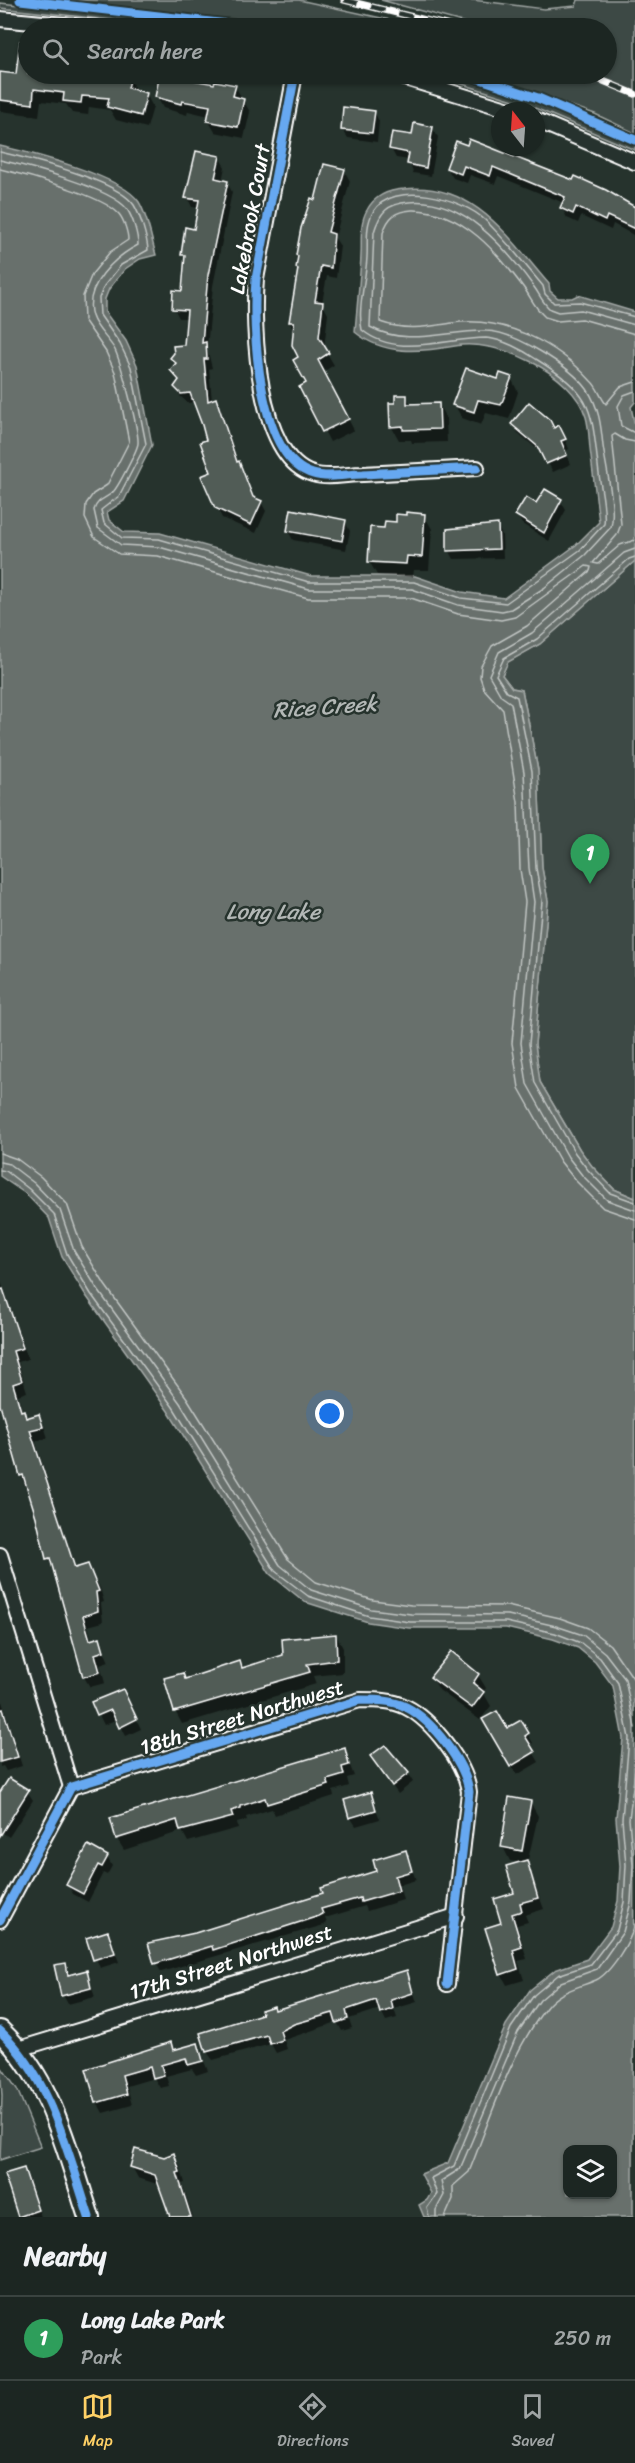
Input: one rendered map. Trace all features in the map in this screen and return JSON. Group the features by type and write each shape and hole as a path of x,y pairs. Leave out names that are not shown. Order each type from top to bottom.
{"street":[{"path":"0,19 18,21"},
{"name":"Lakebrook Court","path":"293,84 256,279 253,313 255,348 262,388 280,447 294,465 320,476 477,468"},
{"path":"425,84 491,104"},
{"path":"545,124 635,162"},
{"path":"0,1555 71,1787 0,1920"},
{"name":"18th Street Northwest","path":"71,1787 360,1700 389,1701 420,1715 458,1761 467,1777 469,1792 447,1984"},
{"name":"17th Street Northwest","path":"19,2049 456,1916"},
{"path":"0,2031 19,2049 47,2093 88,2217"}],"shaded area":[{"path":"54,0 299,0 381,18 208,18"},
{"path":"381,0 473,0 544,9 576,6 578,0 635,0 635,133 595,114 507,84 617,84 617,18 447,18"},
{"path":"0,3 141,18 93,18 0,8"},
{"path":"462,84 488,84 539,102 520,102"},
{"path":"545,105 635,144 635,150 545,112"},
{"path":"635,561 635,1198 614,1189 592,1166 540,1082 535,1044 548,901 542,868 538,770 522,690 512,688 502,675 507,662 540,644"},
{"path":"0,2065 17,2089 41,2147 0,2160 2,2096"}],"water":[{"name":"Long Lake","path":"0,146 75,167 115,183 130,192 139,202 147,221 156,255 140,259 125,269 109,289 105,299 105,312 126,341 137,365 152,445 124,501 107,512 109,520 124,532 160,533 311,576 415,576 462,592 504,598 576,545 599,522 588,425 578,401 566,386 550,373 512,353 472,345 416,351 390,349 366,340 355,332 362,226 364,215 370,205 382,194 398,190 429,189 451,194 470,203 488,216 549,284 550,291 558,298 572,298 578,295 635,312 635,402 631,407 635,426 635,561 540,644 508,662 502,675 512,688 522,690 538,770 542,868 548,901 535,1044 540,1082 592,1166 614,1189 635,1198 633,2217 424,2217 419,2205 427,2200 431,2193 421,2174 448,2163 506,2025 530,1990 555,1970 587,1959 611,1927 618,1901 620,1866 616,1818 623,1738 613,1686 595,1662 578,1648 553,1639 506,1628 409,1628 368,1622 305,1602 270,1574 168,1411 87,1297 62,1257 49,1218 26,1194 0,1176"}],"building":[{"path":"18,58 18,84 129,84 128,88 147,93 141,116 107,107 109,98 82,96 81,103 63,101 64,93 34,89 33,104 0,100 0,72 16,74"},
{"path":"158,84 231,84 236,85 233,96 244,99 238,127 207,121 210,106 182,101 181,104 155,97"},
{"path":"343,107 375,111 372,133 341,130"},
{"path":"414,123 433,127 426,168 407,164 409,153 389,149 392,132 412,135"},
{"path":"469,139 491,148 491,156 512,156 573,180 575,176 606,190 635,207 635,229 607,216 605,221 576,207 573,214 560,208 565,197 493,167 490,176 464,166 461,174 446,168 456,141 467,145"},
{"path":"196,151 220,156 215,178 228,181 208,275 202,343 206,342 207,359 204,359 208,401 216,398 237,462 239,461 253,497 262,501 251,525 215,508 201,476 211,472 200,442 206,440 202,425 190,393 181,394 174,387 179,380 170,370 176,363 170,358 174,353 173,346 184,345 187,310 172,309 173,290 182,291 185,255 181,255 185,227 194,229 199,200 185,198"},
{"path":"324,164 345,169 328,232 334,234 331,268 321,266 315,301 323,302 319,337 329,353 318,360 349,419 322,432 299,387 306,383 293,360 298,357 292,345 294,322 289,322 298,269 296,268 298,256 296,255 301,228 311,198 315,200"},
{"path":"466,368 498,379 500,373 512,377 501,405 478,400 474,412 452,405"},
{"path":"395,395 407,395 407,404 439,403 440,429 403,430 403,426 390,427 389,403 395,403"},
{"path":"529,402 550,420 554,428 559,425 566,439 561,441 567,455 546,464 537,446 511,424"},
{"path":"545,489 562,499 544,533 515,515 526,497 536,503"},
{"path":"291,509 346,520 342,541 287,531"},
{"path":"406,512 425,514 422,557 407,556 406,564 368,562 370,527 384,528 385,521 396,522 396,514 406,515"},
{"path":"498,524 499,549 447,551 447,529"},
{"path":"3,1289 23,1348 13,1351 22,1381 13,1384 21,1411 24,1410 26,1418 39,1414 43,1427 30,1430 75,1568 88,1564 99,1591 96,1592 98,1611 83,1616 90,1640 100,1637 104,1651 95,1654 100,1672 83,1677 50,1558 46,1559 36,1517 23,1475 20,1476 0,1405 0,1290"},
{"path":"336,1634 337,1660 307,1664 310,1672 174,1712 164,1678 183,1673 185,1679 240,1661 242,1668 283,1655 282,1639"},
{"path":"451,1651 479,1674 473,1683 484,1692 472,1708 430,1677"},
{"path":"123,1689 137,1719 119,1728 111,1710 97,1716 91,1702"},
{"path":"3,1709 18,1757 0,1762 0,1710"},
{"path":"497,1711 507,1728 521,1720 529,1733 525,1736 535,1752 510,1767 482,1719"},
{"path":"385,1745 409,1773 392,1786 370,1756"},
{"path":"345,1748 349,1765 342,1767 344,1775 327,1780 329,1785 267,1804 265,1798 231,1811 233,1817 180,1831 177,1820 116,1839 110,1818"},
{"path":"9,1778 29,1790 0,1836 0,1792"},
{"path":"371,1792 376,1810 349,1818 344,1800"},
{"path":"509,1797 531,1801 522,1851 501,1847"},
{"path":"88,1845 108,1856 102,1867 98,1865 83,1894 66,1885"},
{"path":"406,1850 412,1871 395,1876 399,1891 361,1902 360,1898 321,1909 323,1914 319,1916 213,1950 212,1946 154,1964 148,1943 195,1933 323,1893 321,1888 376,1871 373,1860"},
{"path":"527,1860 538,1898 520,1903 522,1911 512,1914 522,1947 513,1950 518,1969 500,1975 485,1928 501,1923 494,1899 514,1893 506,1866"},
{"path":"108,1931 115,1953 93,1960 86,1938"},
{"path":"66,1963 68,1975 87,1970 91,1988 61,1996 54,1965"},
{"path":"407,1970 413,1993 391,2000 393,2009 380,2013 376,2000 346,2010 348,2019 336,2023 333,2013 294,2024 280,2031 283,2040 270,2044 267,2035 206,2052 200,2033 262,2014 261,2010 274,2006 275,2010"},
{"path":"171,2042 173,2050 198,2043 203,2061 188,2065 186,2058 161,2065 164,2075 153,2078 150,2067 122,2075 127,2094 96,2103 86,2069"},
{"path":"135,2149 164,2157 174,2153 180,2172 177,2173 191,2217 170,2217 155,2175 130,2167"},
{"path":"24,2168 38,2210 18,2217 4,2174"}],"railway":[{"path":"344,0 417,18"},
{"path":"610,84 635,94"}],"cycle path":[{"path":"20,0 176,18"},
{"path":"293,84 256,279 255,301 255,327 262,388 269,418 280,444 294,463 319,475 477,468"},
{"path":"495,84 538,98 635,140"},
{"path":"0,1920 71,1787 360,1700 384,1701 406,1707 437,1732 462,1769 469,1792 447,1984"},
{"path":"0,2031 18,2050 33,2071 45,2094 65,2142 89,2217"}],"place":[{"name":"Long Lake Park","path":"590,884"}],"water label":[{"name":"Rice Creek","path":"325,706"}]}
